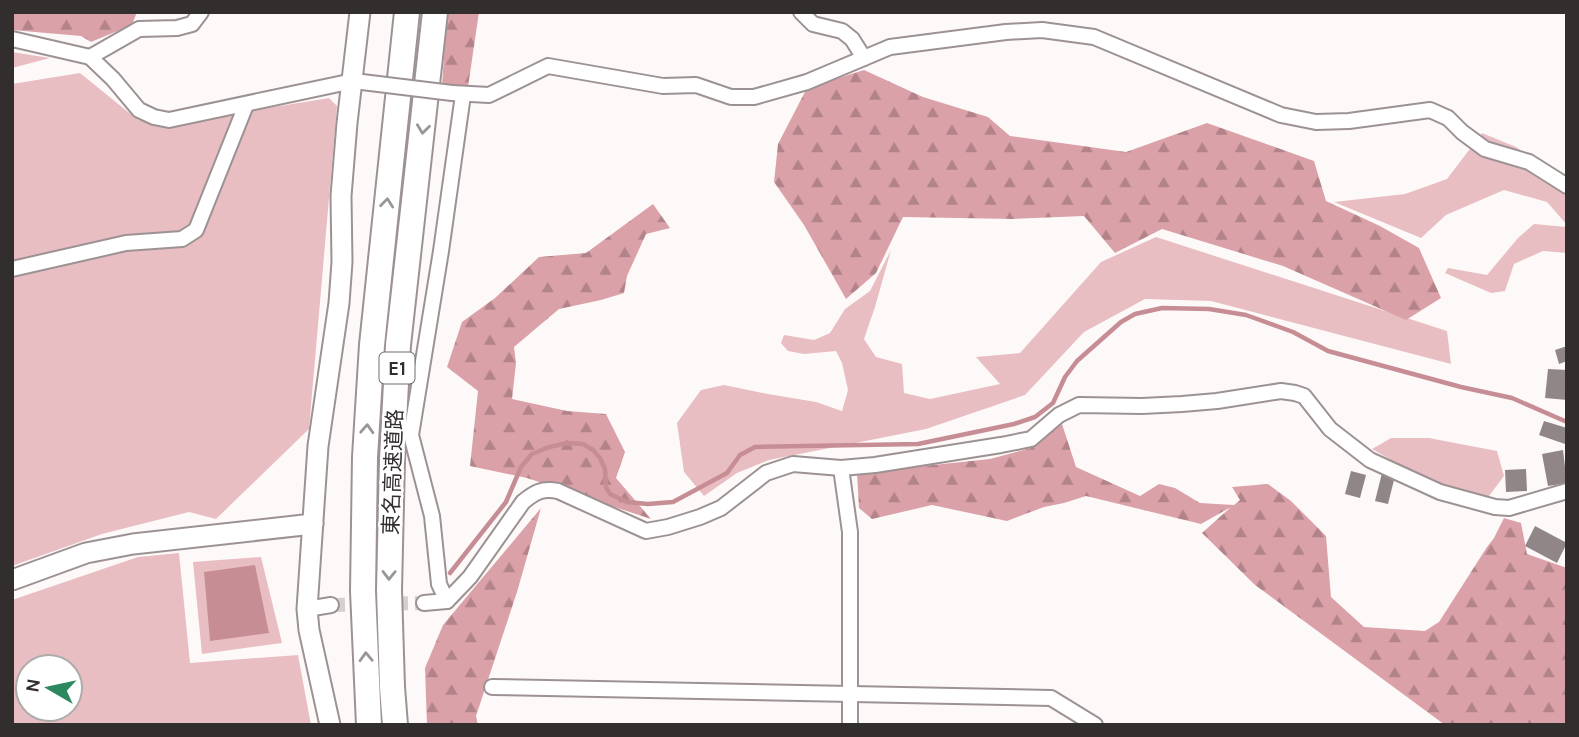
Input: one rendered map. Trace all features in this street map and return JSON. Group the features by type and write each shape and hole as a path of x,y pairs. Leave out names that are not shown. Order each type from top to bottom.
{"highway":[{"name":"東名高速道路","path":"369,725 363,591 366,444 372,345 407,12"},
{"name":"東名高速道路","path":"395,725 389,590 398,345 435,12"}],"street":[{"path":"90,57 139,29 177,29 192,24 201,12"},
{"path":"330,725 307,609 317,446 338,303 342,262 341,196 347,123 358,81 360,12"},
{"path":"801,12 813,24 842,31 852,39 864,58"},
{"path":"12,39 90,57 139,110 169,120 358,81 457,94 489,95 548,66 663,86 696,85 731,97 754,97 807,82 890,47 1042,30 1094,37 1281,115 1304,120 1349,121 1430,110 1448,118 1485,149 1529,162 1567,186"},
{"path":"447,601 439,584 432,516 411,435 441,251 457,94"},
{"path":"12,269 126,243 182,239 196,230 246,105"},
{"path":"424,603 447,601 470,577 523,502 540,490 558,491 646,531 668,527 721,508 766,473 793,464 841,468 875,466 1031,439 1059,415 1079,405 1182,404 1281,391 1295,393 1304,396 1330,429 1370,460 1440,492 1509,508 1567,491"},
{"path":"841,468 850,532 850,725"},
{"path":"12,580 86,553 133,544 313,524"},
{"path":"307,609 331,605"},
{"path":"492,687 1051,698 1095,725"}],"shaded area":[{"path":"12,52 50,58 12,68"},
{"path":"80,73 138,120 165,125 329,98 337,106 309,429 216,519 189,512 102,534 12,566 12,84"},
{"path":"1482,133 1516,147 1567,184 1567,225 1547,202 1504,190 1446,215 1421,238 1334,202 1405,194 1447,179"},
{"path":"1534,224 1567,227 1567,253 1543,251 1514,264 1505,291 1491,293 1445,273 1448,268 1487,275 1518,238"},
{"path":"1156,237 1447,331 1451,364 1211,301 1145,299 1084,332 1025,395 926,429 769,460 737,473 704,496 684,472 677,423 701,390 724,385 816,402 842,411 848,390 842,363 836,351 804,354 788,351 781,343 784,335 814,340 830,333 845,309 870,291 891,250 864,339 876,357 902,364 904,393 930,399 1000,384 976,357 1020,353 1101,262"},
{"path":"1391,438 1429,438 1497,451 1504,476 1486,500 1440,488 1372,449"},
{"path":"179,553 190,663 298,655 311,725 12,725 12,600 138,557"},
{"path":"261,557 282,643 202,654 193,562"},
{"path":"255,565 269,633 210,641 204,572"}],"green space":[{"path":"12,12 137,12 132,25 91,42 81,36 12,30"},
{"path":"447,12 479,12 468,87 442,86"},
{"path":"864,70 923,97 988,117 1010,136 1126,152 1207,123 1314,161 1326,201 1419,248 1441,298 1406,320 1283,266 1162,229 1115,253 1084,216 1013,219 903,217 876,273 846,299 804,225 774,182 778,144 807,88"},
{"path":"653,204 670,228 646,234 627,276 624,293 559,309 514,347 516,363 512,399 567,411 606,414 625,452 616,478 651,519 527,478 470,466 478,391 447,367 462,322 495,298 539,257 586,253"},
{"path":"1062,424 1076,467 1140,496 1159,484 1175,488 1200,503 1234,505 1240,500 1232,487 1268,484 1291,501 1326,536 1331,597 1364,627 1425,631 1439,622 1494,538 1504,518 1521,523 1527,554 1567,568 1567,725 1445,725 1255,585 1202,533 1231,507 1201,524 1086,496 1044,507 1007,521 932,505 872,519 859,508 857,473 990,459 1031,448"},
{"path":"541,508 517,592 476,716 478,725 427,725 425,668 443,625"}],"building":[{"path":"1567,346 1567,361 1559,364 1555,350"},
{"path":"1548,369 1567,370 1567,400 1545,398"},
{"path":"1544,421 1567,428 1565,444 1539,435"},
{"path":"1563,450 1567,483 1548,486 1542,454"},
{"path":"1526,469 1527,491 1506,492 1505,470"},
{"path":"1351,471 1366,475 1360,498 1345,494"},
{"path":"1382,473 1395,476 1388,504 1375,501"},
{"path":"1535,526 1567,543 1557,563 1525,546"}],"waterway":[{"path":"450,573 506,502 521,467 532,454 549,447 568,443 583,444 593,450 605,469 606,487 610,494 627,502 673,502 727,473 740,455 755,447 918,444 1035,417 1053,403 1065,377 1077,361 1121,322 1135,314 1162,308 1209,309 1246,315 1293,332 1328,351 1512,398 1567,422"}],"tunnel":[{"path":"331,605 424,603"}]}
